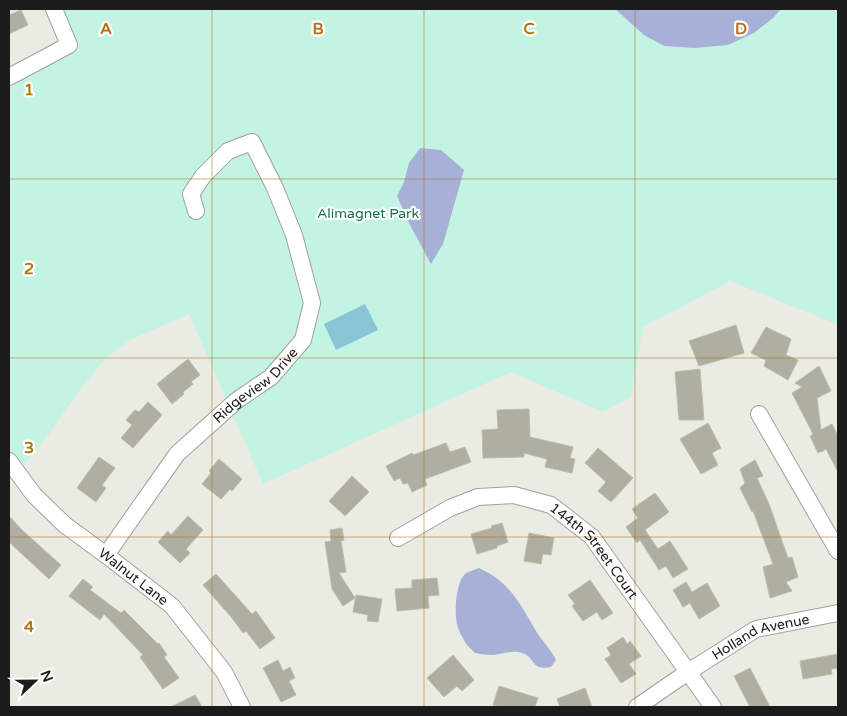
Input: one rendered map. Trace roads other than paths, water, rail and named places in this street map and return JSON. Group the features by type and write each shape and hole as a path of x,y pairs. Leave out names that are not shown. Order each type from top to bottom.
{"street":[{"path":"9,77 69,45 54,9"},
{"name":"Ridgeview Drive","path":"106,555 177,454 236,400 272,377 303,340 312,303 294,236 275,188 252,142 228,151 203,176 191,194 196,211"},
{"path":"759,414 838,551"},
{"name":"Walnut Lane","path":"9,462 34,495 65,525 172,606 224,672 242,707"},
{"name":"144th Street Court","path":"398,538 450,508 478,498 514,495 551,505 592,537 713,707"},
{"name":"Holland Avenue","path":"637,707 756,629 838,613"}],"park label":[{"name":"Alimagnet Park","path":"368,213"}]}
